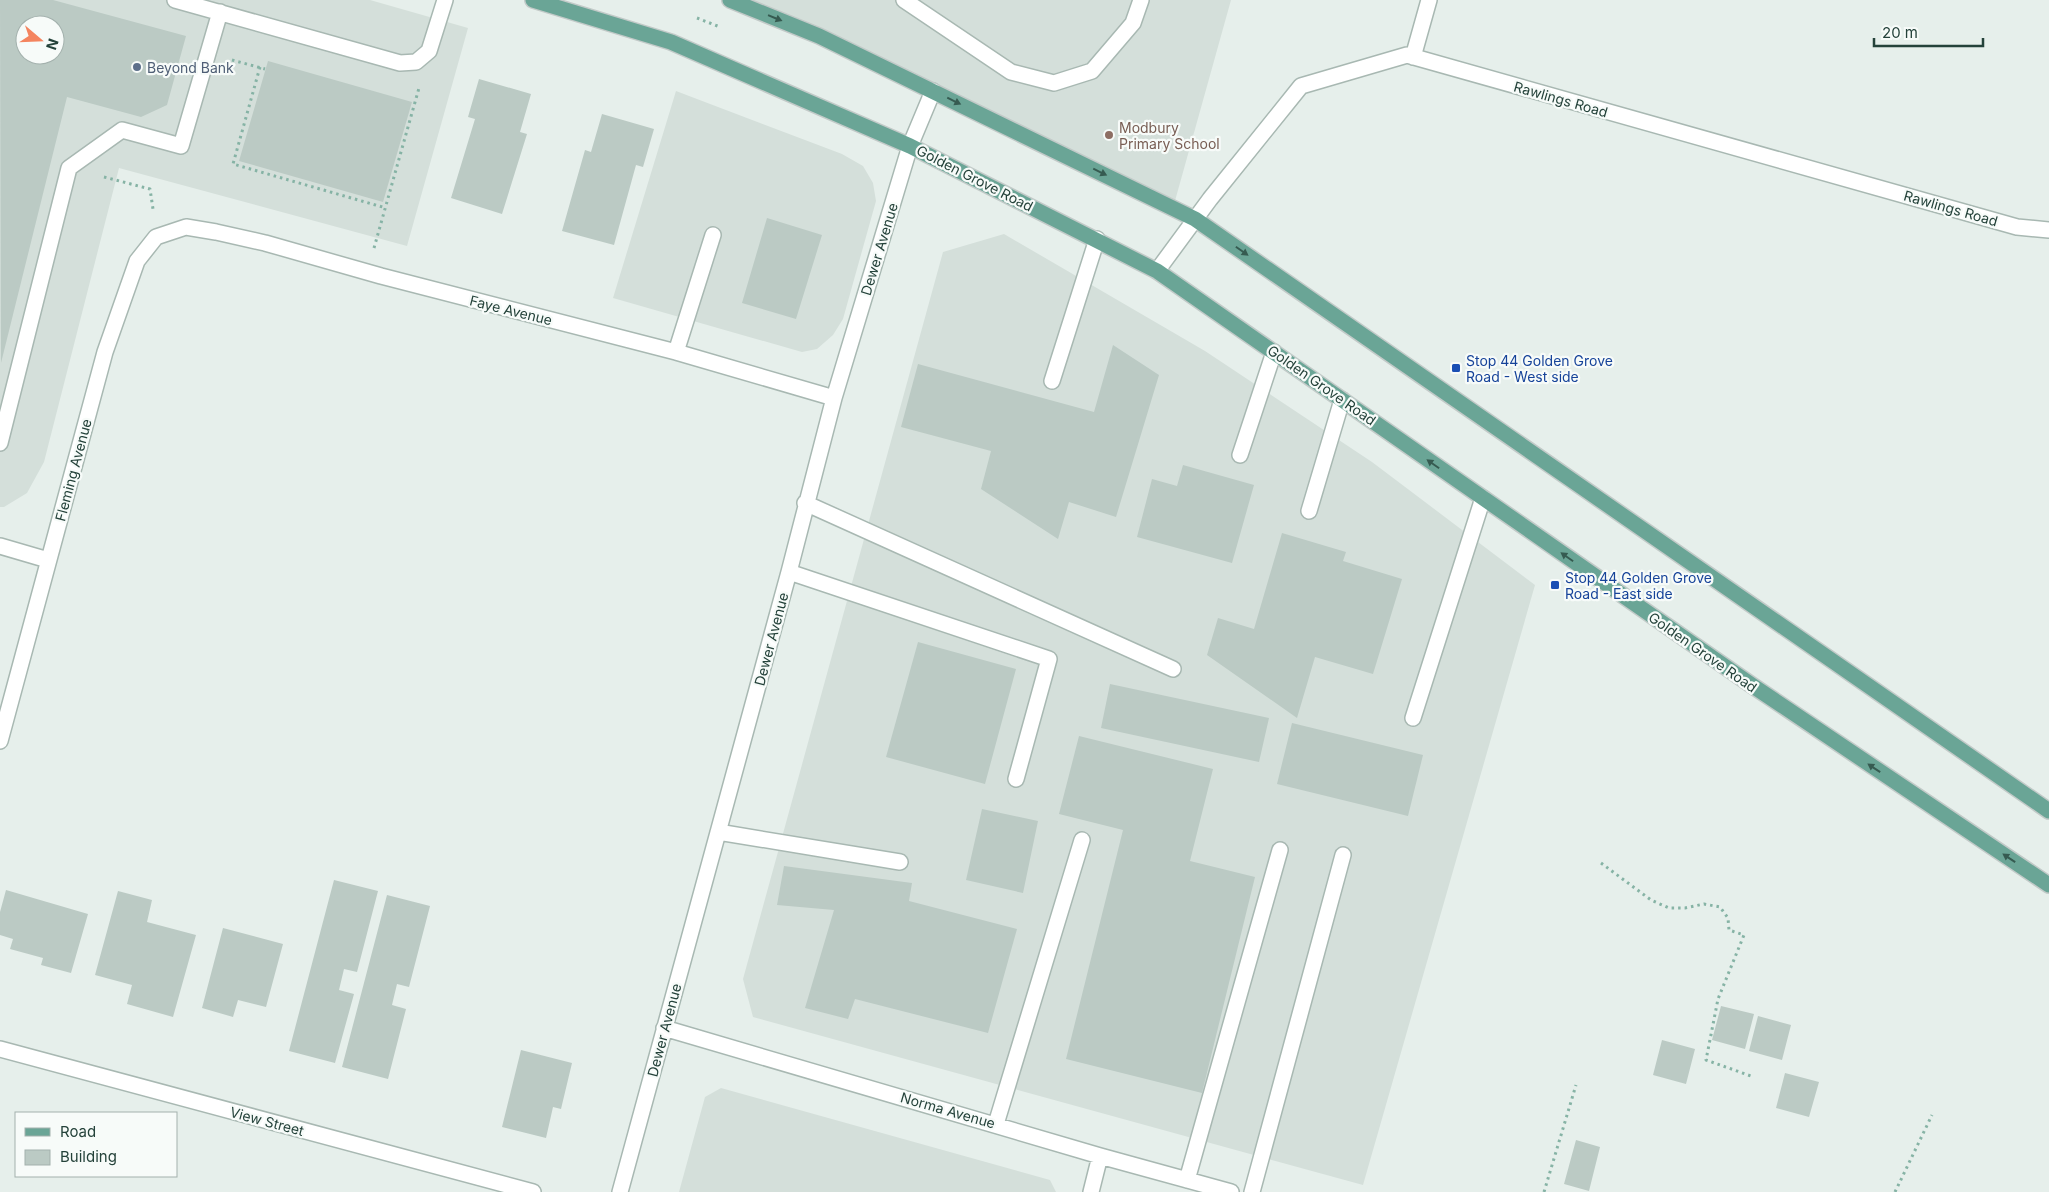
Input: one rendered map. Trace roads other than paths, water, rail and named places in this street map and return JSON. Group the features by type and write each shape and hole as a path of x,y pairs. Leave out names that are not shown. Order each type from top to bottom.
{"main road":[{"name":"Golden Grove Road","path":"533,0 671,42 910,146 1158,271 1752,686 2049,885"},
{"path":"730,0 819,36 1195,219 2049,811"}],"street":[{"path":"175,0 195,3 220,12 400,63 416,62 429,51 445,0"},
{"path":"904,0 1011,72 1054,83 1092,71 1133,23 1141,0"},
{"path":"1413,57 1429,0"},
{"path":"0,443 70,168 122,130 181,146 220,12"},
{"name":"Rawlings Road","path":"1158,271 1195,219 1301,86 1407,55 2017,227 2049,230"},
{"name":"Dewer Avenue","path":"620,1192 789,572 805,503 834,398 910,146 933,91"},
{"name":"Faye Avenue","path":"186,228 216,232 265,243 367,272 676,352 834,398"},
{"name":"Fleming Avenue","path":"0,741 105,352 137,260 156,237 186,228"},
{"path":"676,352 713,235"},
{"path":"1052,381 1097,239"},
{"path":"1240,455 1274,352"},
{"path":"1309,511 1342,400"},
{"path":"1413,718 1483,498"},
{"path":"805,503 1173,670"},
{"path":"0,546 48,560"},
{"path":"789,572 1049,659 1016,779"},
{"path":"718,832 900,862"},
{"path":"996,1124 1082,840"},
{"path":"1187,1180 1280,850"},
{"path":"1252,1192 1343,855"},
{"name":"Norma Avenue","path":"664,1028 1100,1156 1231,1192"},
{"name":"View Street","path":"0,1049 533,1192"},
{"path":"1090,1192 1100,1156"}],"place":[{"name":"Beyond Bank","path":"137,67"},
{"name":"Modbury Primary School","path":"1109,135"},
{"name":"Stop 44 Golden Grove Road - West side","path":"1456,368"},
{"name":"Stop 44 Golden Grove Road - East side","path":"1555,585"}]}
